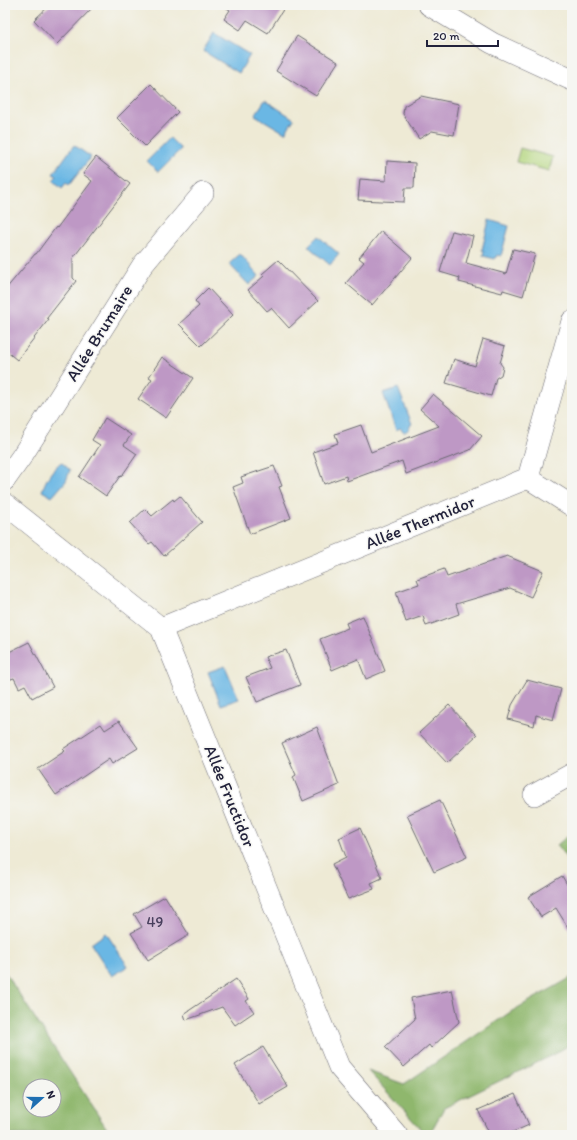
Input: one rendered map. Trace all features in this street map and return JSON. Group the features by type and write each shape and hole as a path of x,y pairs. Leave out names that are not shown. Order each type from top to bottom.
{"street":[{"path":"429,5 492,43 572,80"},
{"name":"Allée Brumaire","path":"5,480 22,456 142,266 203,194"},
{"path":"572,321 528,478 572,506"},
{"name":"Allée Thermidor","path":"162,628 528,478"},
{"name":"Allée Fructidor","path":"5,504 162,628 339,1067 397,1135"},
{"path":"534,795 572,774"}],"green space":[{"path":"520,148 553,157 549,171 516,162"},
{"path":"571,833 572,835 572,866 557,845"},
{"path":"5,972 111,1135 5,1135"},
{"path":"572,977 572,1043 553,1055 444,1108 429,1135 426,1135 368,1071 404,1084 512,1011"}],"water":[{"path":"214,33 250,55 239,73 203,51"},
{"path":"265,100 294,119 285,133 255,115"},
{"path":"170,138 181,149 158,172 147,161"},
{"path":"74,145 91,157 69,185 66,183 62,188 53,180 57,176 53,174"},
{"path":"489,220 509,226 501,256 497,255 495,259 483,256 484,251 482,250"},
{"path":"318,236 339,254 330,265 308,246"},
{"path":"240,254 259,276 249,285 229,264"},
{"path":"398,388 412,424 410,425 409,429 404,432 400,428 396,430 383,393"},
{"path":"61,462 70,470 66,481 52,497 42,491 49,475"},
{"path":"225,666 239,699 221,705 208,672"},
{"path":"106,933 128,966 112,976 91,944"}],"building":[{"path":"50,5 95,5 57,44 34,20"},
{"path":"222,5 286,5 268,33 247,20 240,30 224,19 230,10"},
{"path":"297,36 338,62 316,96 276,71"},
{"path":"151,84 178,112 145,146 117,118"},
{"path":"421,96 459,104 454,135 432,131 419,139 403,114 404,106"},
{"path":"96,157 130,184 73,258 73,278 76,281 17,360 5,350 5,290 36,254 56,227 57,228 92,181 83,174"},
{"path":"387,161 415,163 414,188 405,188 404,202 358,200 360,179 386,181"},
{"path":"381,231 412,258 372,305 346,283 364,262 359,258"},
{"path":"452,231 473,236 466,263 506,274 513,249 535,254 523,296 503,290 502,293 459,282 460,278 440,272"},
{"path":"278,260 318,301 289,328 271,308 267,311 248,290 264,276 262,274"},
{"path":"208,288 233,315 201,346 179,324 199,306 195,301"},
{"path":"483,339 505,346 500,363 503,367 501,375 496,378 491,396 446,383 454,359 475,366"},
{"path":"162,357 193,378 166,418 138,399 152,379 149,377"},
{"path":"433,394 482,436 470,450 406,474 402,461 347,481 346,476 324,484 313,452 338,443 335,434 361,425 371,452 439,426 420,409"},
{"path":"105,418 131,435 124,445 137,454 106,496 79,477 100,445 92,440"},
{"path":"274,466 282,486 279,487 291,518 250,534 233,487 243,483 241,477"},
{"path":"180,496 202,522 164,556 152,542 149,544 130,523 145,509 152,516 173,499 174,501"},
{"path":"507,556 543,571 531,597 510,588 456,604 459,614 426,626 423,616 406,622 396,592 419,584 417,579 444,569 447,577"},
{"path":"363,616 385,671 366,679 358,659 332,670 320,639 348,628 346,623"},
{"path":"29,642 53,687 32,698 25,685 19,688 14,678 5,681 5,654"},
{"path":"286,650 300,685 257,702 246,677 270,668 265,657"},
{"path":"527,680 561,689 553,720 536,715 534,726 508,719 512,705"},
{"path":"449,705 477,735 447,763 419,733"},
{"path":"119,721 138,748 112,764 109,759 56,795 38,769 65,751 63,749 101,724 105,730"},
{"path":"317,727 339,785 303,801 293,777 296,775 282,743"},
{"path":"440,800 467,857 434,872 407,815"},
{"path":"360,828 382,878 371,883 374,889 348,899 332,864 346,857 339,838"},
{"path":"562,876 572,893 572,934 556,908 541,917 528,897"},
{"path":"165,896 189,935 148,960 131,933 142,927 134,914"},
{"path":"236,979 249,999 246,1001 254,1012 235,1025 222,1007 186,1020 184,1014"},
{"path":"452,990 459,1022 431,1048 429,1045 404,1067 385,1047 415,1019 411,998"},
{"path":"263,1047 288,1087 259,1104 235,1065"},
{"path":"515,1094 529,1125 506,1135 490,1135 478,1110"}]}
